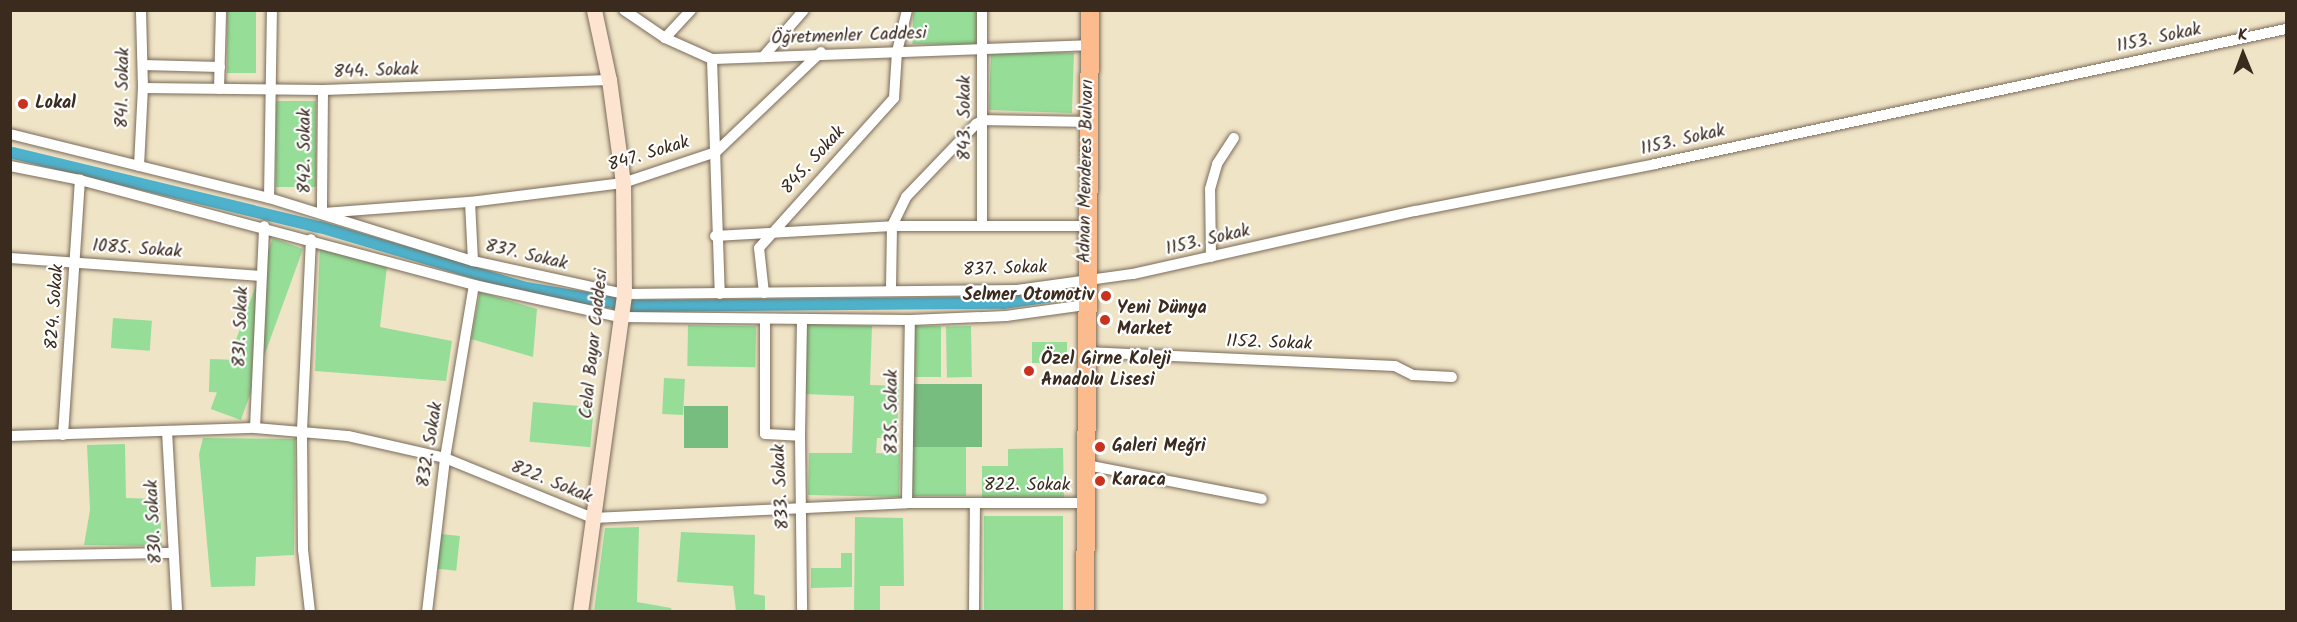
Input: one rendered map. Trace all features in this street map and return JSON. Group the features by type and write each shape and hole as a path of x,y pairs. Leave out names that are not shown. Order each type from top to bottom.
{"main road":[{"name":"Adnan Menderes Bulvarı","path":"1074,612 1084,440 1090,10"},
{"name":"Adnan Menderes Bulvarı","path":"1084,440 1087,465 1082,503 1085,612"}],"street":[{"name":"841. Sokak","path":"139,166 143,88 141,10"},
{"path":"219,89 221,10"},
{"path":"269,198 272,10"},
{"name":"Celal Bayar Caddesi","path":"580,612 624,294 623,183 609,80 594,10"},
{"name":"Öğretmenler Caddesi","path":"624,10 665,38 712,59 821,52 897,52 982,47 1089,45"},
{"path":"665,38 691,10"},
{"path":"763,57 804,10"},
{"name":"845. Sokak","path":"764,293 759,248 770,233 894,98 897,52 907,10"},
{"name":"843. Sokak","path":"982,10 982,225"},
{"name":"1153. Sokak","path":"1086,280 1211,257 2286,28"},
{"name":"847. Sokak","path":"322,213 470,202 623,183 716,152 821,52"},
{"path":"712,59 716,152 715,237 720,294"},
{"path":"143,65 219,67"},
{"name":"844. Sokak","path":"143,88 270,91 609,80"},
{"name":"842. Sokak","path":"322,213 323,90"},
{"path":"891,289 892,226 906,197 983,120 1088,122"},
{"name":"837. Sokak","path":"10,134 269,198 473,261 624,294 891,289 1017,290 1086,280"},
{"path":"1211,257 1210,189 1217,164 1234,138"},
{"path":"10,166 80,180 264,226 474,285 620,317 910,320 1006,316 1085,305"},
{"name":"824. Sokak","path":"63,435 80,180"},
{"path":"470,202 473,261"},
{"name":"831. Sokak","path":"255,428 264,226"},
{"path":"715,237 892,226 1087,226"},
{"path":"310,612 303,550 302,430 311,239"},
{"name":"1085. Sokak","path":"10,258 261,276"},
{"name":"832. Sokak","path":"427,612 445,458 474,285"},
{"name":"833. Sokak","path":"765,319 765,434 800,436 802,612"},
{"path":"800,436 802,319"},
{"name":"835. Sokak","path":"907,503 910,320"},
{"name":"1152. Sokak","path":"1085,352 1395,366 1413,375 1452,377"},
{"name":"822. Sokak","path":"10,436 255,428 302,430 445,458 593,518 907,503 1082,503"},
{"name":"830. Sokak","path":"167,431 177,612"},
{"path":"1087,465 1262,499"},
{"path":"974,612 975,503"},
{"path":"10,556 172,554"}],"green space":[{"path":"913,10 978,11 977,45 912,44"},
{"path":"227,11 256,11 256,73 227,73"},
{"path":"991,50 1074,53 1072,113 989,110"},
{"path":"276,101 316,101 316,187 276,187"},
{"path":"273,238 303,249 241,420 211,409"},
{"path":"320,245 387,266 380,327 452,341 446,381 315,371"},
{"path":"480,292 537,309 533,357 471,339"},
{"path":"113,318 152,321 150,351 111,348"},
{"path":"806,324 872,326 870,385 899,386 897,438 877,438 876,453 900,454 899,497 808,495 809,453 852,453 854,396 804,394"},
{"path":"688,325 756,326 755,367 687,366"},
{"path":"915,326 941,326 941,377 915,377"},
{"path":"946,326 971,326 972,377 947,377"},
{"path":"1032,342 1067,342 1067,363 1032,363"},
{"path":"210,359 246,360 245,393 209,392"},
{"path":"664,378 685,379 683,415 662,414"},
{"path":"913,384 982,384 982,447 913,447"},
{"path":"533,402 594,407 590,447 530,442"},
{"path":"684,406 728,406 728,448 684,448"},
{"path":"203,438 295,439 294,555 256,557 255,586 211,587 199,454"},
{"path":"125,444 126,498 159,499 162,546 84,545 90,510 87,445"},
{"path":"912,447 966,447 966,496 912,496"},
{"path":"1063,448 1064,499 982,500 982,466 1008,466 1008,449"},
{"path":"984,516 1063,516 1063,611 984,611"},
{"path":"855,517 903,518 904,586 880,586 880,611 854,611"},
{"path":"639,527 637,602 671,608 672,611 594,611 605,528"},
{"path":"681,532 755,535 754,594 765,596 765,611 736,611 733,586 677,582"},
{"path":"441,534 460,536 456,571 437,569"},
{"path":"841,553 852,553 852,587 811,588 811,568 841,568"}],"waterway":[{"path":"13,153 320,227 526,288 633,306 1003,303 1069,294"}],"place":[{"name":"Lokal","path":"23,104"},
{"name":"Selmer Otomotiv","path":"1106,296"},
{"name":"Yeni Dünya Market","path":"1105,320"},
{"name":"Özel Girne Koleji Anadolu Lisesi","path":"1029,371"},
{"name":"Galeri Meğri","path":"1100,447"},
{"name":"Karaca","path":"1100,481"}]}
